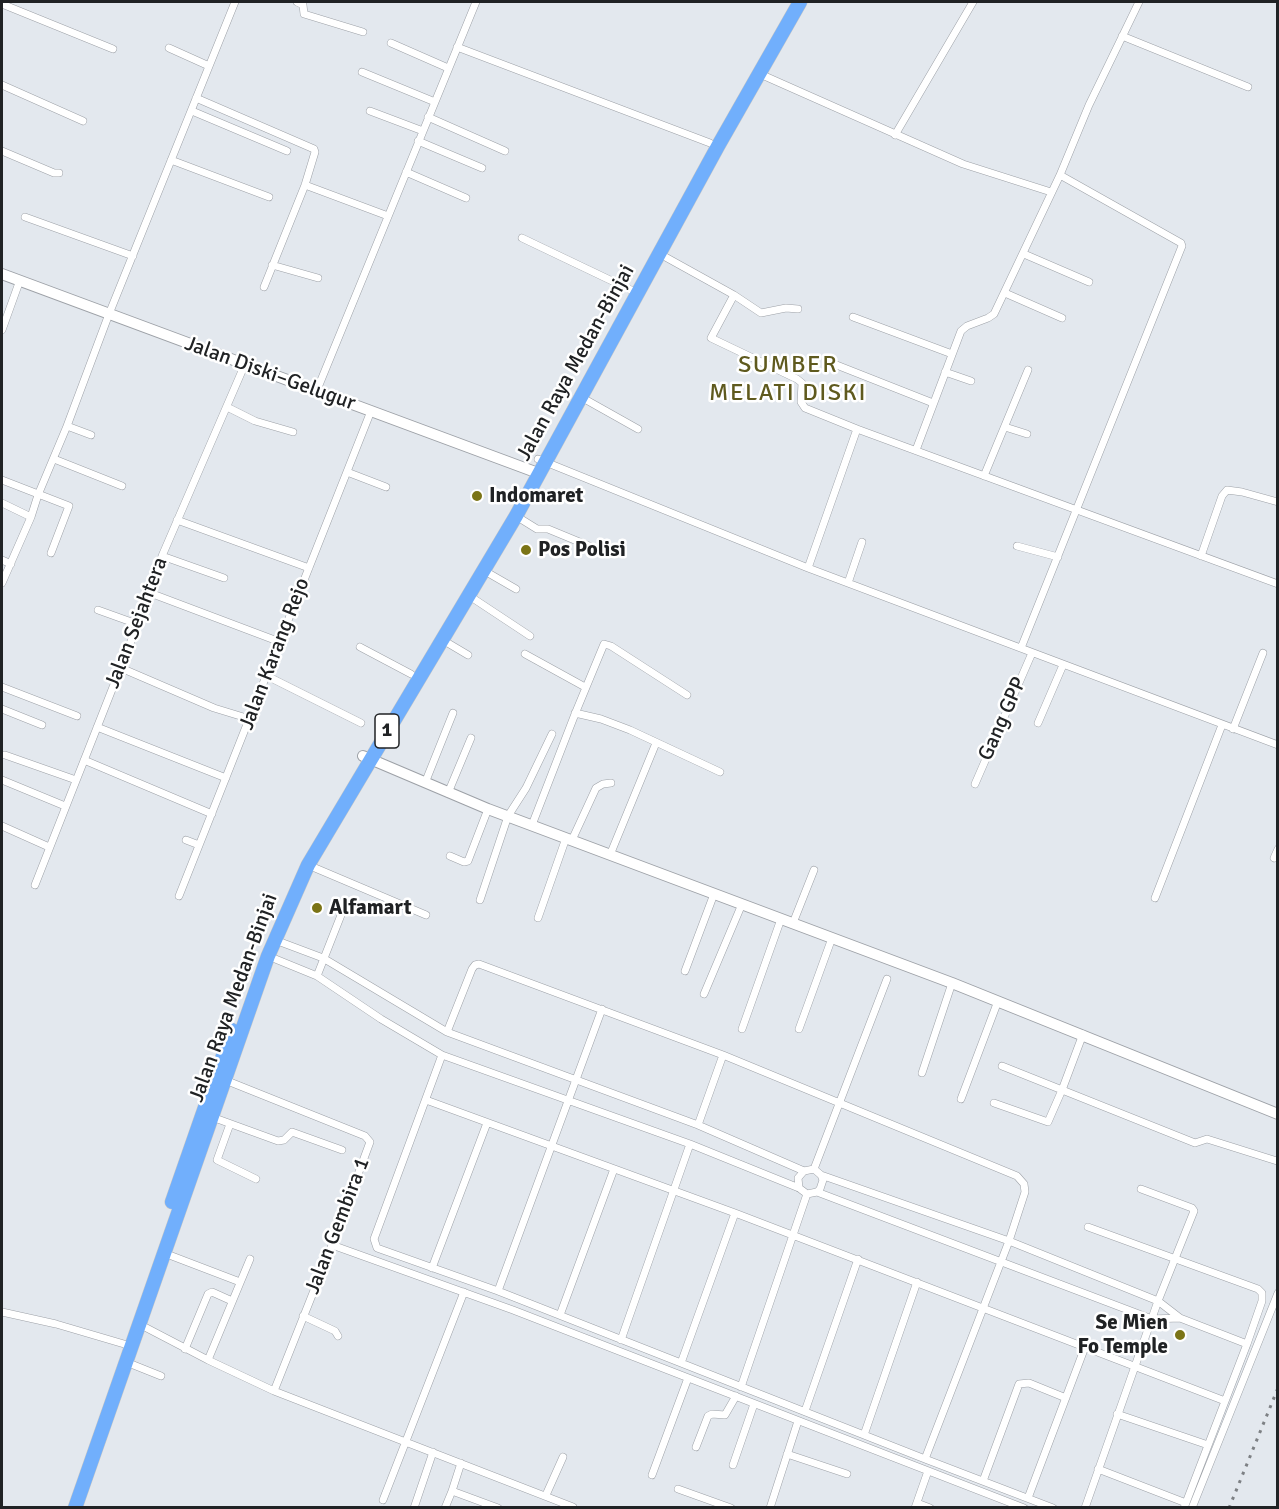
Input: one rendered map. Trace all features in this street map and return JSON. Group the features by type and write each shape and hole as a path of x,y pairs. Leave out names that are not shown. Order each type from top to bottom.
{"highway":[{"name":"Jalan Raya Medan-Binjai","path":"67,1508 187,1157 260,954 301,862 516,516 538,466 631,290 791,2"},
{"name":"Jalan Raya Medan-Binjai","path":"75,1508 274,940 308,866 411,674 581,397 718,146 800,2"}],"main road":[{"name":"Jalan Diski–Gelugur","path":"2,274 371,411 538,466"},
{"path":"366,758 488,809 1083,1034 1278,1114"}],"street":[{"path":"2,583 31,517 109,314 235,2"},
{"path":"297,2 303,5 304,15 363,32"},
{"path":"316,390 476,2"},
{"path":"895,135 973,2"},
{"path":"916,450 963,329 992,316 1005,293 1060,175 1089,105 1139,2"},
{"path":"2,4 113,49"},
{"path":"1122,36 1248,87"},
{"path":"391,44 448,68"},
{"path":"457,47 711,143"},
{"path":"169,48 209,66"},
{"path":"362,72 435,102"},
{"path":"760,74 963,164 1051,192"},
{"path":"2,86 83,121"},
{"path":"196,98 314,149 315,156 305,185 264,287"},
{"path":"192,111 287,151"},
{"path":"370,111 423,130"},
{"path":"428,117 506,152"},
{"path":"418,141 482,168"},
{"path":"2,151 54,174 59,173"},
{"path":"171,160 269,198"},
{"path":"406,172 466,198"},
{"path":"1021,648 1182,246 1181,243 1060,175"},
{"path":"305,185 388,216"},
{"path":"26,216 133,256"},
{"path":"522,238 631,290"},
{"path":"660,254 734,295 763,314 786,308 798,309"},
{"path":"1024,254 1089,282"},
{"path":"272,265 318,278"},
{"path":"2,330 20,280"},
{"path":"1005,293 1062,318"},
{"path":"734,295 711,338 795,376 802,383 801,402 803,406 857,429 1278,584"},
{"path":"853,317 952,354"},
{"name":"Jalan Sejahtera","path":"35,885 121,668 162,556 245,364"},
{"path":"834,364 933,404"},
{"path":"984,476 1028,370"},
{"path":"945,372 971,381"},
{"path":"581,397 638,429"},
{"path":"227,407 255,421 293,432"},
{"name":"Jalan Karang Rejo","path":"179,896 371,411"},
{"path":"67,426 91,435"},
{"path":"1005,427 1027,434"},
{"path":"808,568 857,429"},
{"path":"54,459 122,486"},
{"path":"538,466 1278,745"},
{"path":"347,472 386,487"},
{"path":"2,480 69,506 51,553"},
{"path":"1201,556 1222,496 1227,490 1278,502"},
{"path":"2,503 31,517"},
{"path":"516,516 537,529 548,529 594,548"},
{"path":"177,520 309,568"},
{"path":"848,583 862,542"},
{"path":"1017,546 1058,557"},
{"path":"162,556 224,578"},
{"path":"2,561 11,564"},
{"path":"483,570 516,589"},
{"path":"150,592 280,642"},
{"path":"468,595 530,636"},
{"path":"98,610 137,624"},
{"path":"441,639 468,654"},
{"path":"532,825 585,687 606,644 687,695"},
{"path":"360,647 411,674"},
{"path":"1233,729 1263,652"},
{"name":"Gang GPP","path":"975,784 1032,653"},
{"path":"525,654 585,687"},
{"path":"1038,723 1064,665"},
{"path":"121,668 214,708 250,719"},
{"path":"267,676 361,723"},
{"path":"2,687 77,716"},
{"path":"2,709 42,725"},
{"path":"425,783 453,713"},
{"path":"575,713 601,719 720,772"},
{"path":"1155,898 1222,725"},
{"path":"97,727 226,778"},
{"path":"480,900 508,816 526,788 552,734"},
{"path":"448,793 471,738"},
{"path":"610,855 656,743"},
{"path":"5,755 76,780"},
{"path":"84,760 212,814"},
{"path":"2,780 65,806"},
{"path":"538,918 569,839 596,788 599,785 611,783"},
{"path":"450,856 468,861 488,809"},
{"path":"2,826 49,847"},
{"path":"186,840 200,845"},
{"path":"1274,858 1278,849"},
{"path":"308,866 426,915"},
{"path":"793,923 814,870"},
{"path":"685,971 714,894"},
{"path":"704,994 742,904"},
{"path":"317,976 345,905"},
{"path":"742,1029 781,919"},
{"path":"799,1029 832,938"},
{"path":"274,940 323,958 447,1032 698,1125 804,1171 814,1170 821,1175 1009,1241 1158,1301 1180,1318 1247,1344"},
{"path":"268,957 317,976 381,1019 442,1055 690,1144 799,1188 807,1194 817,1192 1152,1319 1180,1318"},
{"path":"447,1032 472,969 477,964 723,1055 1017,1176 1024,1184 1025,1192 1002,1261 925,1459"},
{"path":"814,1170 887,979"},
{"path":"922,1073 952,983"},
{"path":"961,1099 998,1001"},
{"path":"498,1291 602,1009"},
{"path":"994,1103 1047,1122 1051,1119 1083,1034"},
{"path":"442,1055 374,1241 378,1249 498,1291 1053,1508"},
{"path":"698,1125 723,1055"},
{"path":"1002,1066 1195,1143 1207,1139 1277,1161"},
{"name":"Jalan Gembira 1","path":"225,1080 368,1138 369,1146 274,1391"},
{"path":"426,1100 551,1144 858,1259 1225,1401"},
{"path":"212,1117 278,1141 284,1140 292,1132 342,1150"},
{"path":"432,1268 487,1123"},
{"path":"230,1124 217,1160 256,1179"},
{"path":"621,1340 690,1144"},
{"path":"560,1315 614,1169"},
{"path":"799,1188 798,1178 804,1171"},
{"path":"817,1192 822,1185 821,1175"},
{"path":"1084,1508 1134,1366 1194,1210 1141,1188"},
{"path":"741,1387 807,1194"},
{"path":"681,1363 735,1213"},
{"path":"1088,1227 1260,1291 1262,1301 1185,1505 1098,1469"},
{"path":"332,1245 464,1292 1024,1508"},
{"path":"164,1253 240,1282"},
{"path":"208,1360 250,1259"},
{"path":"805,1411 858,1259"},
{"path":"864,1435 916,1281"},
{"path":"185,1349 208,1294 212,1292 232,1301"},
{"path":"383,1500 464,1292"},
{"path":"1192,1508 1278,1293"},
{"path":"2,1312 45,1321 124,1344"},
{"path":"303,1316 335,1331 338,1336"},
{"path":"139,1324 185,1349 274,1391 573,1507"},
{"path":"1028,1498 1085,1347"},
{"path":"126,1362 161,1376"},
{"path":"652,1475 688,1378"},
{"path":"983,1481 1019,1384 1029,1383 1066,1398"},
{"path":"696,1447 708,1416 726,1414 736,1396"},
{"path":"733,1465 754,1404"},
{"path":"1117,1414 1208,1445"},
{"path":"770,1508 798,1420"},
{"path":"414,1508 433,1452"},
{"path":"787,1454 848,1474"},
{"path":"546,1495 563,1457"},
{"path":"445,1508 461,1463"},
{"path":"928,1471 916,1505 930,1508"},
{"path":"678,1489 731,1508"},
{"path":"452,1491 498,1508"}],"railway":[{"path":"1229,1508 1278,1388"}],"place":[{"name":"Indomaret","path":"477,496"},
{"name":"Pos Polisi","path":"526,550"},
{"name":"Alfamart","path":"317,908"},
{"name":"Se Mien Fo Temple","path":"1180,1335"}],"district":[{"name":"SUMBER MELATI DISKI","path":"788,380"}]}
